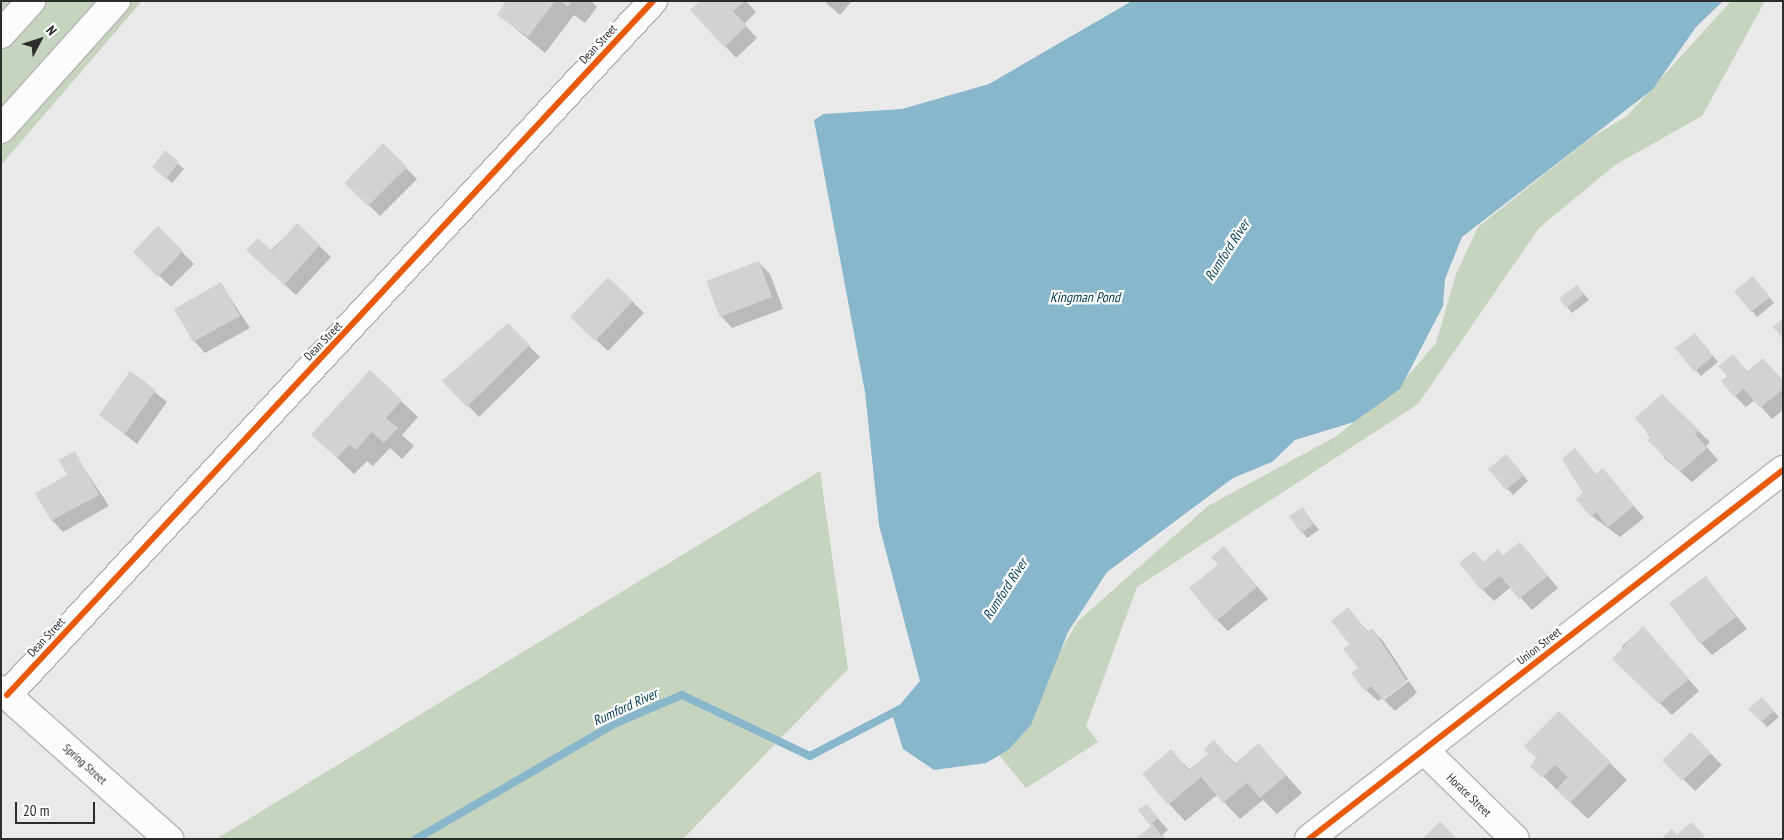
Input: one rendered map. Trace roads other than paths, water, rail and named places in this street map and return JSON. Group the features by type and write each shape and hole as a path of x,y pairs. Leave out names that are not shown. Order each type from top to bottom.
{"street":[{"path":"1,34 31,1"},
{"path":"1,129 116,1"},
{"name":"Dean Street","path":"4,692 653,1"},
{"name":"Union Street","path":"1309,839 1783,470"},
{"name":"Spring Street","path":"4,692 169,839"},
{"name":"Horace Street","path":"1424,750 1515,839"}],"water":[{"name":"Kingman Pond","path":"1132,1 1723,1 1696,27 1653,89 1462,237 1445,279 1443,306 1400,389 1354,422 1295,440 1272,462 1233,478 1107,572 1068,632 1031,725 1008,750 986,763 934,770 903,749 892,714 920,681 879,525 865,392 814,120 824,114 902,109 989,84"}],"waterway":[{"name":"Rumford River","path":"416,839 616,723 682,695 810,756 900,709"}]}
